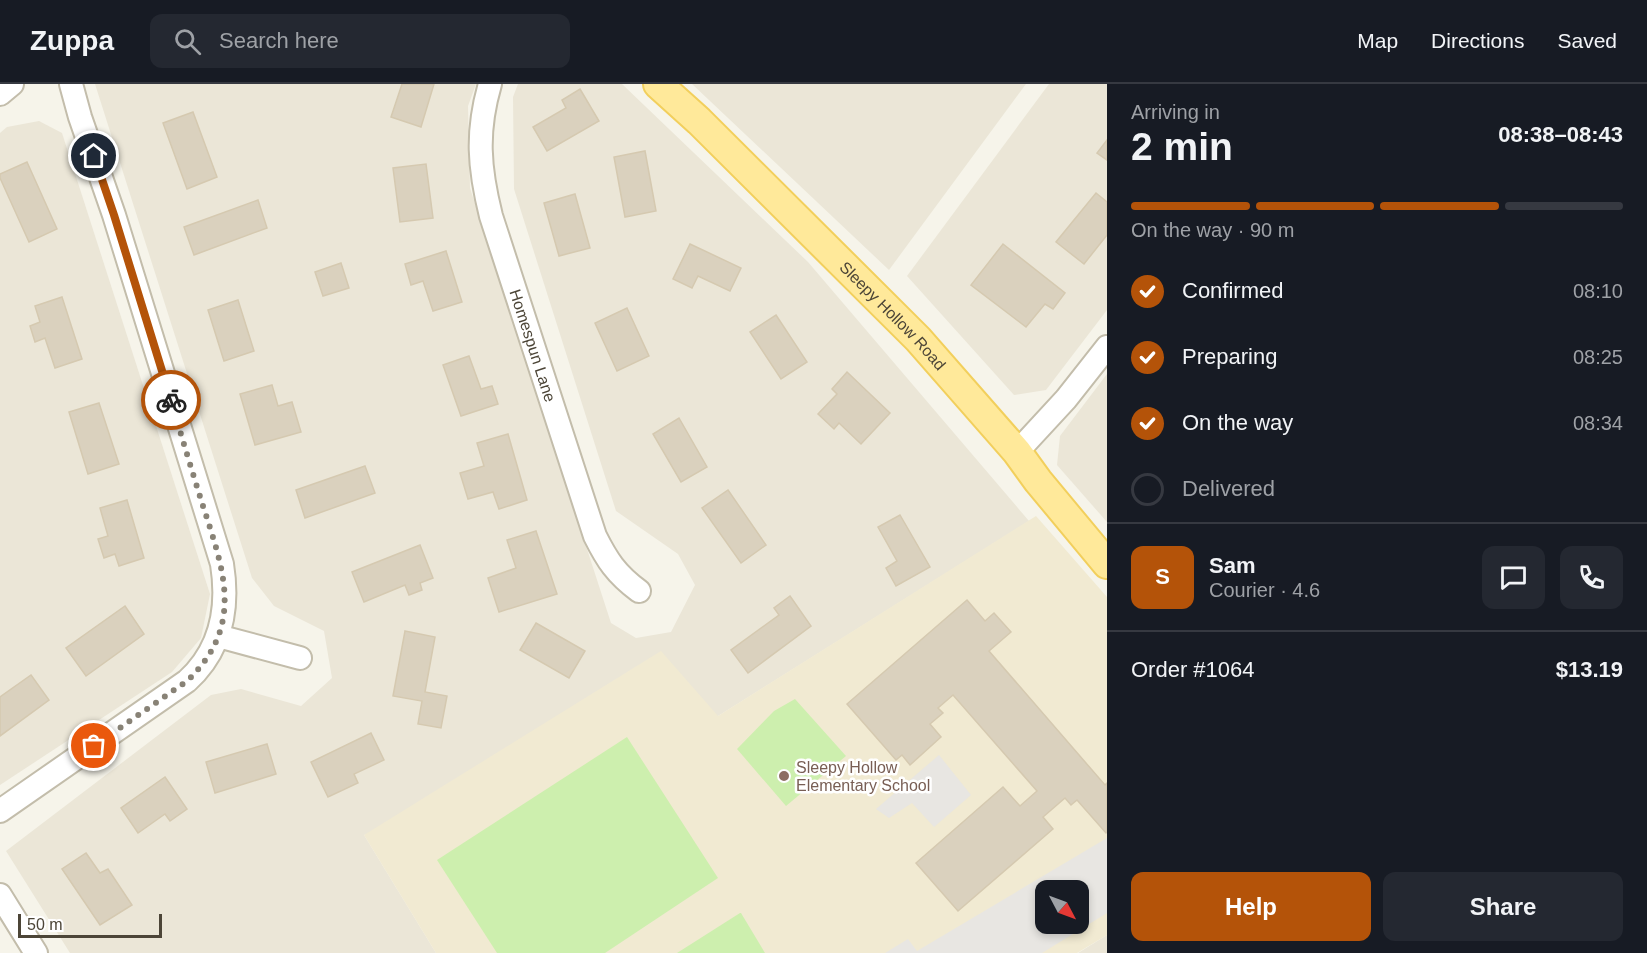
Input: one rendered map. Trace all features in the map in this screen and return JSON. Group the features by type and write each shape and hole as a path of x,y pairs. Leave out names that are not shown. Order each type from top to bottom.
{"main road":[{"name":"Sleepy Hollow Road","path":"658,84 699,121 918,339 1017,452 1107,564"}],"street":[{"path":"0,94 12,84"},
{"path":"0,811 187,681 205,662 218,636 225,599 222,564 71,84"},
{"name":"Homespun Lane","path":"490,84 483,115 480,156 483,187 491,216 595,536 606,558 620,577 639,591"},
{"path":"1017,452 1066,399 1107,346"},
{"path":"218,636 300,658"},
{"path":"0,895 36,953"}],"shaded area":[{"path":"95,84 476,84 468,106 470,188 611,623 636,638 671,632 695,585 678,554 616,511 514,189 513,97 518,84 622,84 808,262 1029,521 718,716 364,835 436,953 70,953 6,851 211,695 241,689 301,706 332,678 324,631 274,606 252,578"},
{"path":"692,84 1026,84 889,270"},
{"path":"1049,84 1107,84 1107,310 1046,390 1014,395 907,276"},
{"path":"39,121 62,133 210,594 201,638 172,672 0,785 0,133 7,127"},
{"path":"1107,374 1107,522 1057,465 1060,436"},
{"name":"Sleepy Hollow Elementary School","path":"1036,516 1107,597 1107,935 1077,953 436,953 364,835 661,651 718,716"},
{"path":"939,755 971,795 934,827 912,803 889,818 876,809"},
{"path":"1107,838 1107,913 1089,924 1089,880 1036,880"},
{"path":"1035,881 1035,934 1073,934 1042,953 885,953 908,939 917,951"},
{"path":"1107,935 1107,953 1078,953"}],"green space":[{"path":"795,699 846,756 786,806 737,749 774,711"},
{"path":"627,737 718,878 605,953 497,953 437,860"},
{"path":"740,913 765,953 677,953"}],"building":[{"path":"402,84 434,84 421,127 391,117"},
{"path":"580,89 599,121 547,151 533,127 566,108 562,100"},
{"path":"193,112 217,177 187,189 163,123"},
{"path":"1107,140 1107,160 1097,153"},
{"path":"645,151 656,211 625,217 614,157"},
{"path":"27,162 57,229 29,242 0,178 0,174"},
{"path":"426,164 433,218 400,222 393,168"},
{"path":"1096,193 1107,202 1107,235 1084,264 1056,242"},
{"path":"575,194 590,248 559,256 544,203"},
{"path":"258,200 267,228 194,255 184,227"},
{"path":"690,244 741,268 730,291 698,276 692,288 673,279"},
{"path":"1003,244 1065,293 1053,309 1045,304 1026,327 971,285"},
{"path":"446,251 462,302 433,311 423,281 411,285 405,264"},
{"path":"341,263 349,288 323,296 315,272"},
{"path":"62,297 82,359 55,368 45,338 35,342 30,326 40,322 35,306"},
{"path":"238,300 254,351 224,361 208,310"},
{"path":"627,308 649,356 617,371 595,323"},
{"path":"776,315 807,362 781,379 750,332"},
{"path":"469,356 481,389 492,386 498,404 461,416 443,365"},
{"path":"847,372 890,413 861,444 839,423 834,429 818,414 837,394 832,389"},
{"path":"272,385 278,406 292,402 301,432 255,445 240,394"},
{"path":"99,403 119,464 88,474 69,412"},
{"path":"679,418 707,467 681,482 653,434"},
{"path":"508,434 527,500 499,509 493,492 468,499 460,473 484,466 477,443"},
{"path":"365,466 375,493 305,518 296,490"},
{"path":"728,490 766,545 741,563 702,508"},
{"path":"127,500 144,558 119,566 115,554 104,558 98,539 108,536 100,508"},
{"path":"900,515 930,567 896,586 886,568 897,561 878,527"},
{"path":"536,531 557,594 499,612 488,578 516,568 507,540"},
{"path":"420,545 433,578 420,583 422,590 409,595 405,585 364,602 352,572"},
{"path":"790,596 811,626 748,673 731,650 779,615 774,608"},
{"path":"967,600 985,621 994,613 1011,632 989,651 1105,785 1107,783 1107,832 1077,800 1071,805 1065,798 1043,817 1053,829 958,911 916,863 1003,787 1020,806 1037,791 953,695 938,708 943,713 930,724 941,737 910,765 902,755 896,760 847,704"},
{"path":"125,606 144,634 86,676 66,648"},
{"path":"536,623 585,651 569,678 520,650"},
{"path":"405,631 435,637 425,692 447,696 441,728 418,724 422,701 393,696"},
{"path":"31,675 49,700 0,736 0,697"},
{"path":"371,733 384,760 354,774 358,783 328,797 311,762"},
{"path":"267,744 276,774 215,793 206,762"},
{"path":"165,777 187,809 170,821 165,814 138,833 121,808"},
{"path":"86,853 100,873 108,869 132,905 100,925 62,869"}],"way so far":[{"path":"94,746 187,681 199,670 218,636 223,618 225,581 222,564 171,400"}],"place":[{"name":"Sleepy Hollow Elementary School","path":"784,776"}],"route":[{"path":"94,156 171,400"}]}
